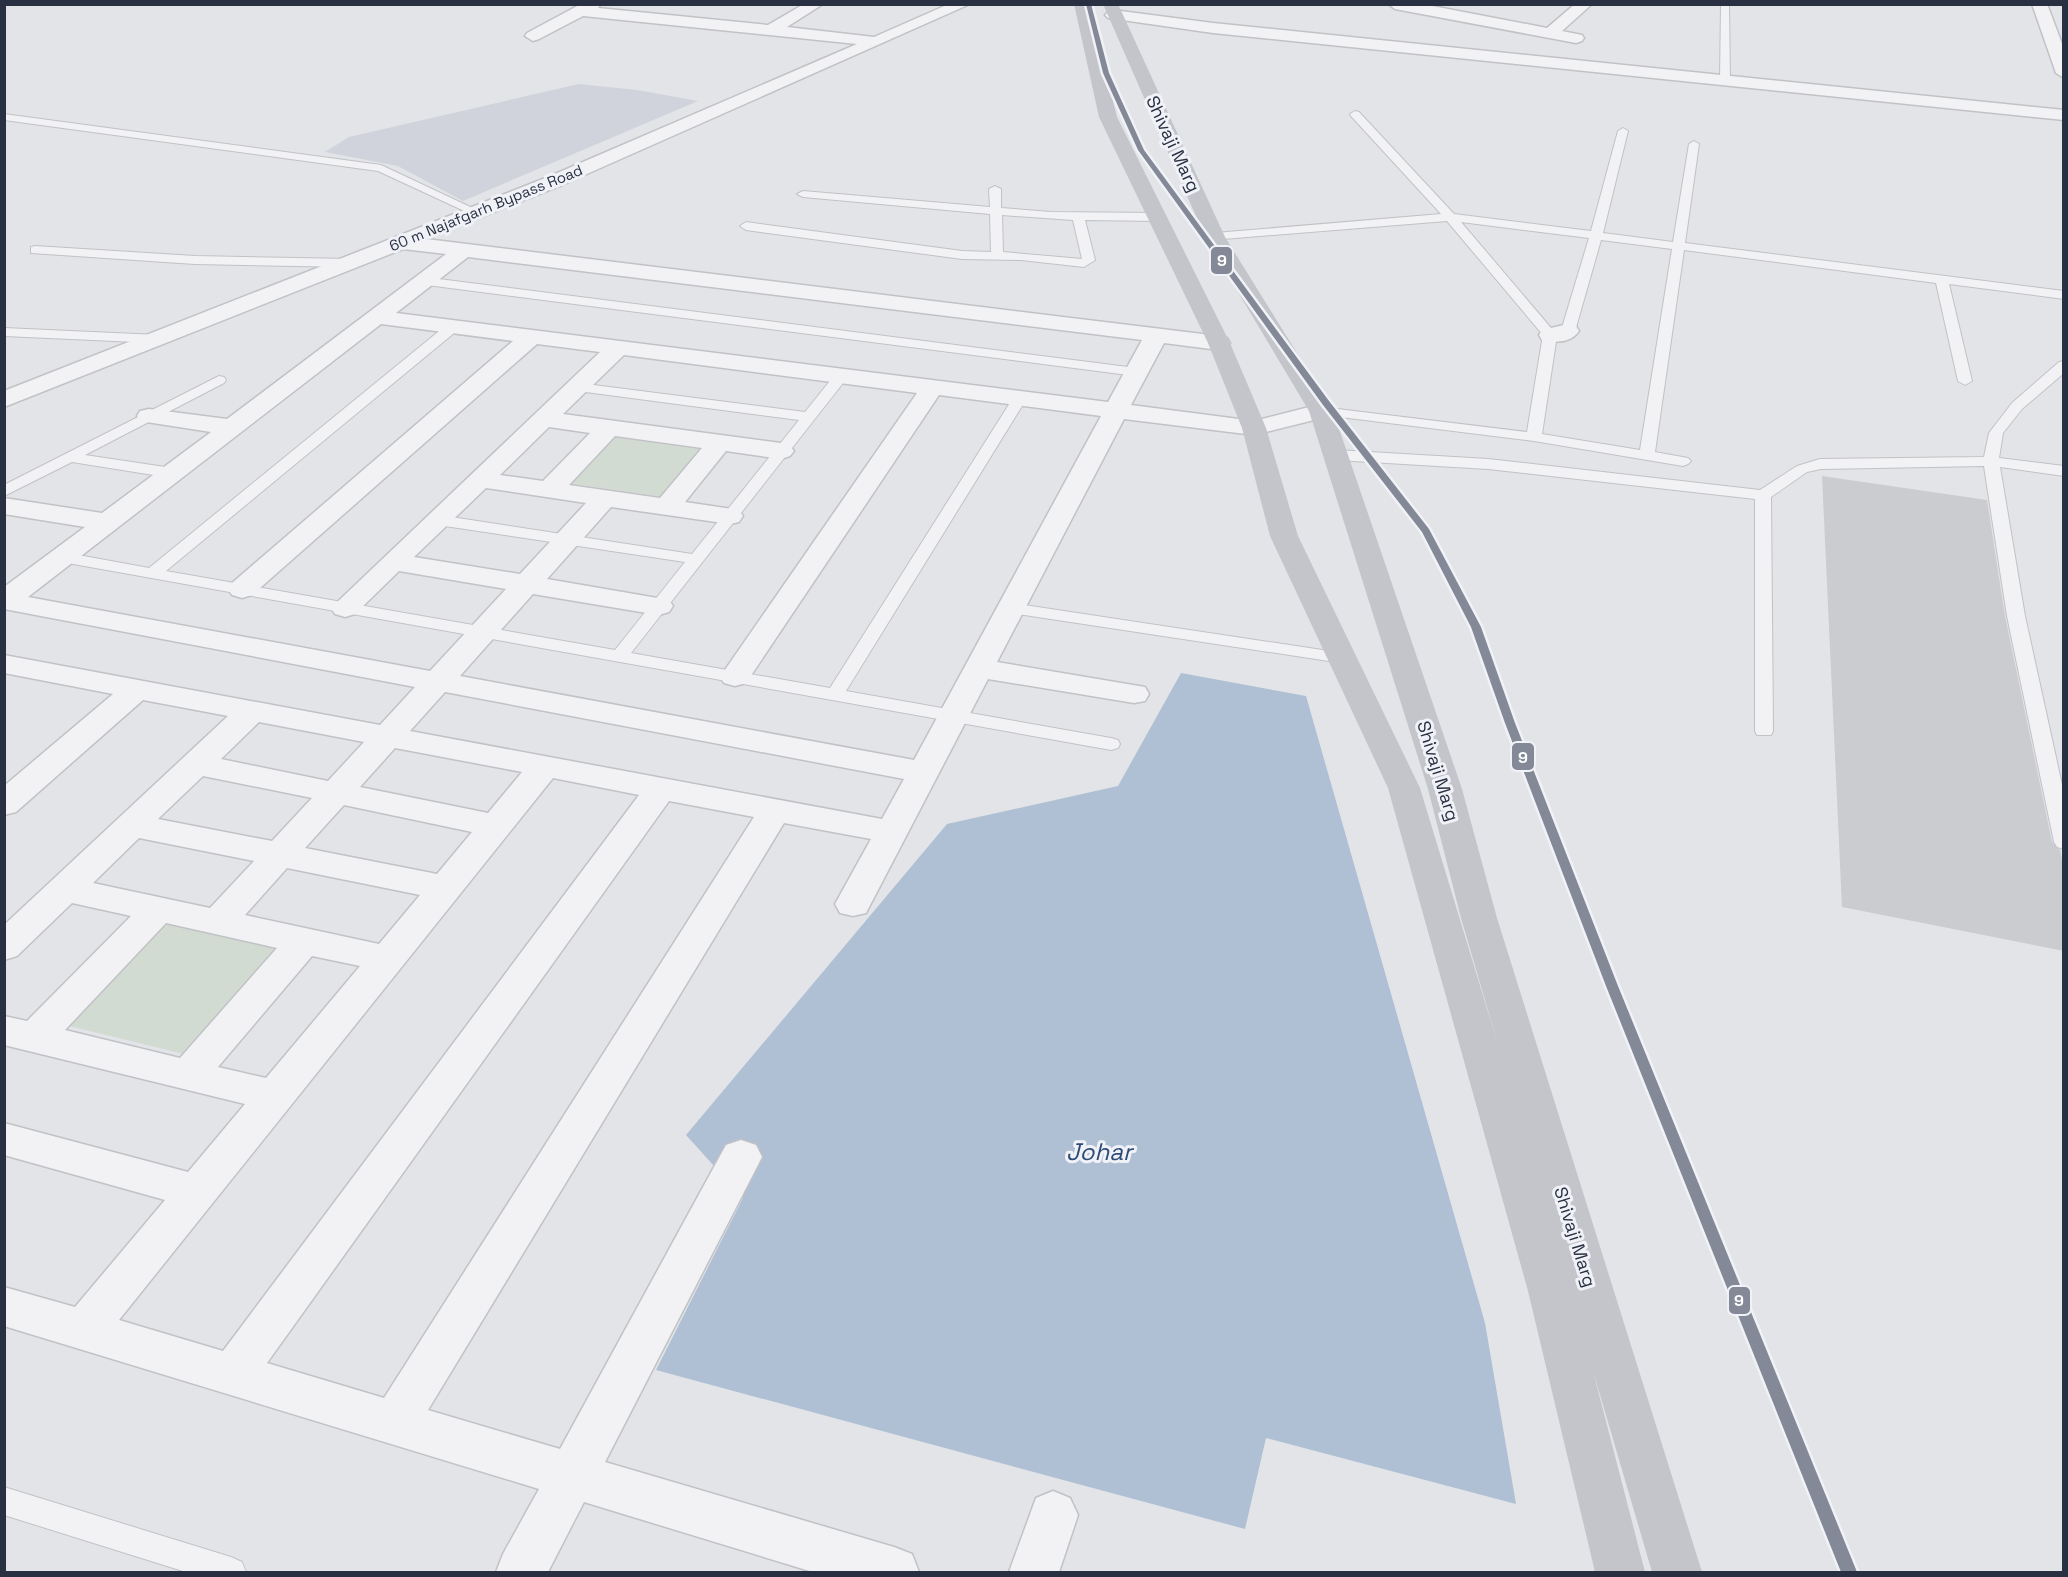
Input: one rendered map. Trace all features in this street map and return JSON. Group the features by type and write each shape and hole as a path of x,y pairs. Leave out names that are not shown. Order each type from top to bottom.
{"main road":[{"name":"Shivaji Marg","path":"1081,4 1108,117 1219,343 1254,428 1284,536 1404,788 1550,1291 1620,1572"},
{"name":"Shivaji Marg","path":"1112,10 1215,237 1321,411 1445,789 1479,918 1677,1572"}],"street":[{"path":"771,30 816,4"},
{"name":"60 m Najafgarh Bypass Road","path":"4,400 402,243 470,209 934,4"},
{"name":"60 m Najafgarh Bypass Road","path":"4,382 315,262 470,209 963,4"},
{"path":"1395,4 1430,7 1485,21 1576,38"},
{"path":"1550,33 1585,4"},
{"path":"2039,4 2064,73"},
{"path":"533,36 588,8 681,21 875,42"},
{"path":"681,21 700,10"},
{"path":"1112,10 1725,80 2064,115"},
{"path":"1485,21 1500,10"},
{"path":"402,243 1219,343"},
{"path":"5,601 462,252"},
{"path":"376,317 1254,428 1321,411"},
{"path":"853,904 1157,334"},
{"path":"242,589 533,336"},
{"path":"345,608 619,347"},
{"path":"735,677 933,387"},
{"path":"149,416 232,427"},
{"path":"543,419 781,452"},
{"path":"549,490 609,428"},
{"path":"667,507 720,443"},
{"path":"481,480 730,516"},
{"path":"218,922 605,498"},
{"path":"8,506 107,522"},
{"path":"393,562 658,606"},
{"path":"5,601 924,772"},
{"path":"4,691 18,667 892,832"},
{"path":"979,668 1134,694"},
{"path":"4,804 137,689"},
{"path":"4,946 252,711"},
{"path":"196,764 496,826"},
{"path":"84,1330 545,766"},
{"path":"232,1375 661,788"},
{"path":"394,1423 775,810"},
{"path":"132,825 446,888"},
{"path":"65,889 387,959"},
{"path":"19,1034 159,909"},
{"path":"188,1075 304,941"},
{"path":"19,1034 275,1096"},
{"path":"4,1139 197,1192"},
{"path":"521,1572 741,1157"},
{"path":"4,1306 894,1572"},
{"path":"1034,1572 1053,1515"}],"lane":[{"path":"1725,4 1725,80"},
{"path":"1355,114 1559,333"},
{"path":"4,117 381,168 470,209"},
{"path":"1534,437 1559,333 1596,236 1623,131"},
{"path":"1647,455 1694,144"},
{"path":"995,189 997,256"},
{"path":"803,194 997,212 1078,217 1157,217"},
{"path":"746,226 962,255 1088,262 1078,217"},
{"path":"1215,237 1450,217 2064,295"},
{"path":"35,250 195,260 352,263"},
{"path":"1942,280 1965,381"},
{"path":"423,281 1136,372"},
{"path":"153,573 454,327"},
{"path":"4,332 159,339"},
{"path":"2064,364 2017,406 1996,433 1991,461 2016,616 2064,842"},
{"path":"619,657 842,375"},
{"path":"8,506 69,457 219,380"},
{"path":"578,387 809,417"},
{"path":"835,695 1020,398"},
{"path":"1321,411 1534,437 1683,461"},
{"path":"1335,455 1488,464 1763,495 1802,469 1820,464 1991,461 2064,471"},
{"path":"69,457 172,473"},
{"path":"1763,495 1764,731"},
{"path":"438,520 696,559"},
{"path":"62,557 1111,744"},
{"path":"1011,608 1342,658"},
{"path":"4,1501 231,1572"}],"shaded area":[{"path":"579,84 637,90 698,101 463,201 398,166 325,152 349,137"},
{"path":"612,437 705,450 665,497 568,483"},
{"path":"162,917 292,946 196,1057 61,1024"}],"water":[{"name":"Johar","path":"1181,673 1306,696 1485,1323 1516,1504 1266,1438 1245,1529 656,1370 743,1198 686,1135 947,824 1118,786"}],"building":[{"path":"1822,476 1987,500 2005,616 2052,842 2060,850 2064,871 2064,951 1842,907"}],"transit line":[{"name":"9","path":"1088,4 1106,73 1141,150 1326,403 1426,531 1476,627 1510,723 1612,986 1849,1572"}]}
